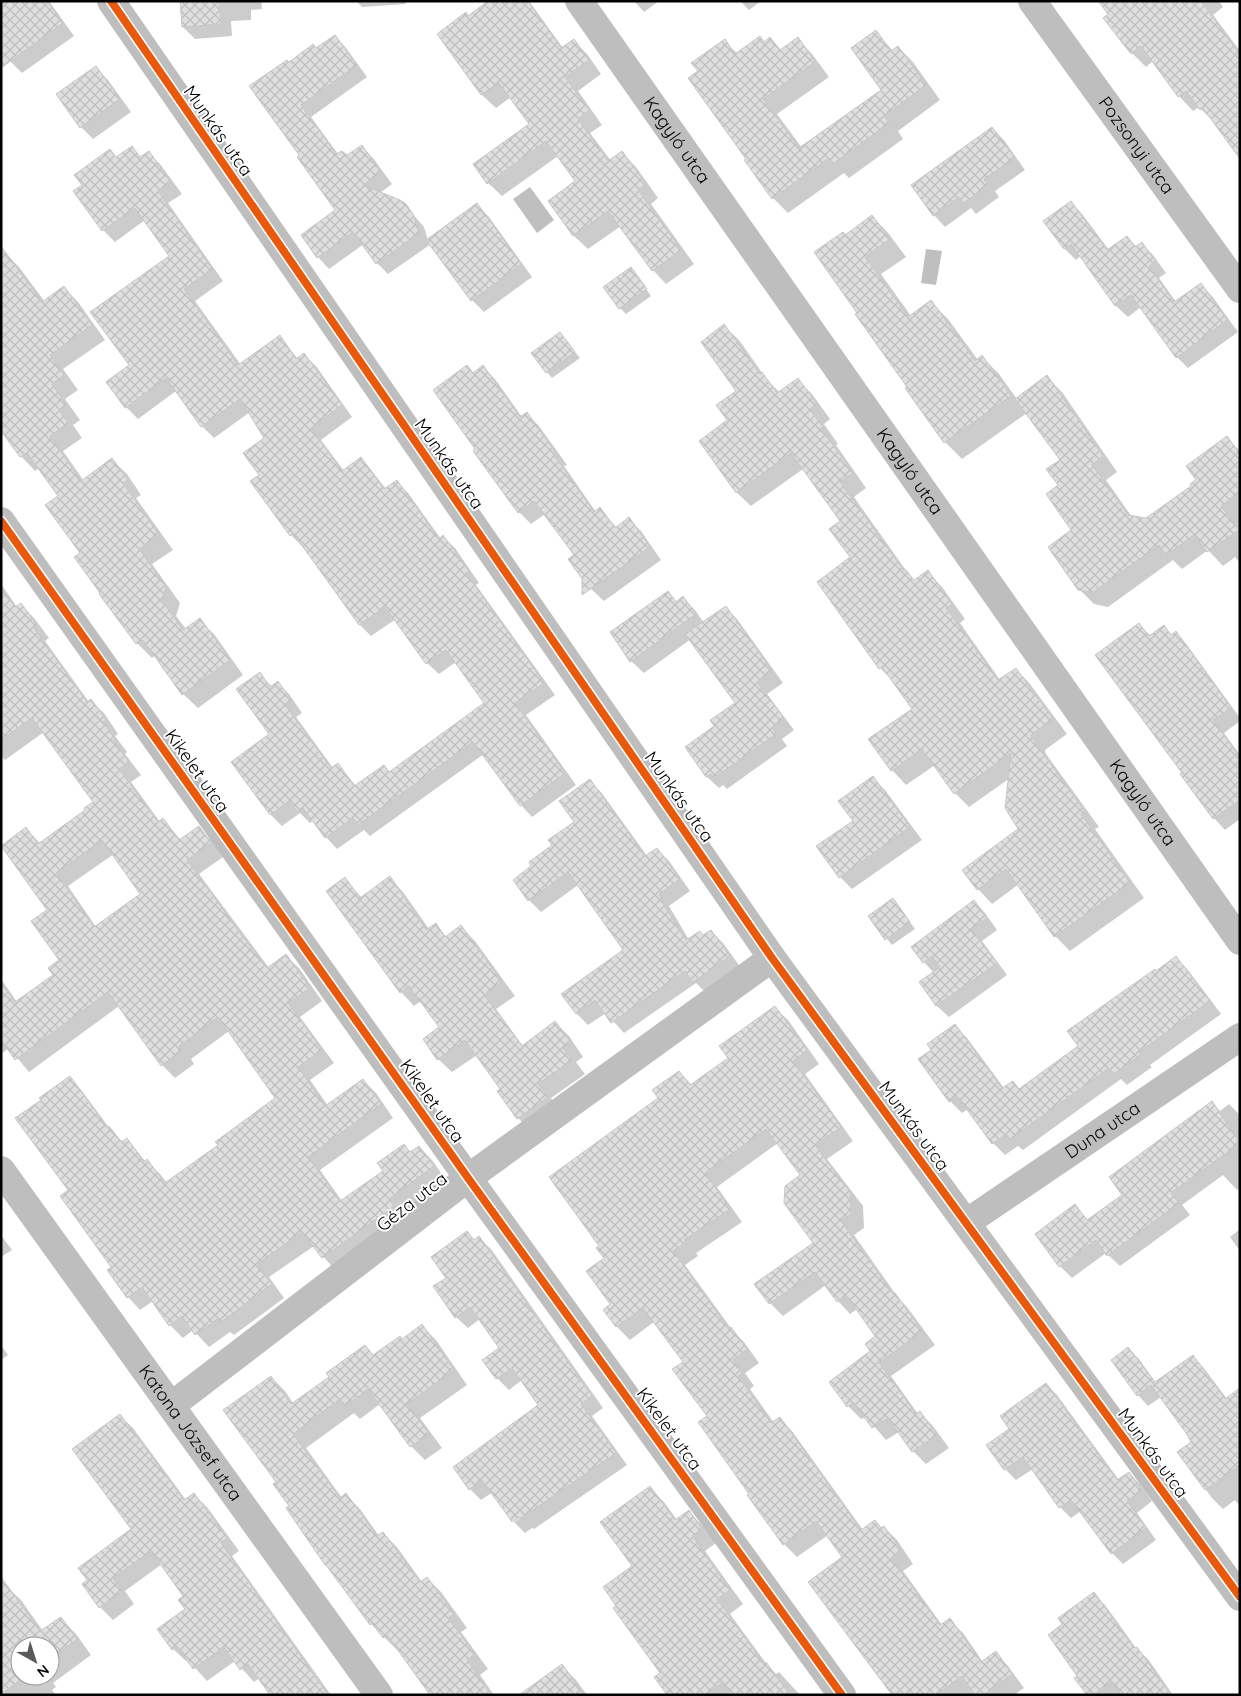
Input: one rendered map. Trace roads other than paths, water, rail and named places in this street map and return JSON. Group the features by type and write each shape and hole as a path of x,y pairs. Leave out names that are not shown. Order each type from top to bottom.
{"street":[{"name":"Munkás utca","path":"111,1 772,958 1240,1597"},
{"name":"Kagyló utca","path":"579,1 1240,941"},
{"name":"Pozsonyi utca","path":"1032,1 1240,289"},
{"name":"Kikelet utca","path":"1,521 468,1178 842,1695"},
{"name":"Géza utca","path":"172,1405 468,1178 772,958"},
{"name":"Duna utca","path":"966,1223 1240,1036"},
{"name":"Katona József utca","path":"1,1170 379,1695"}]}
